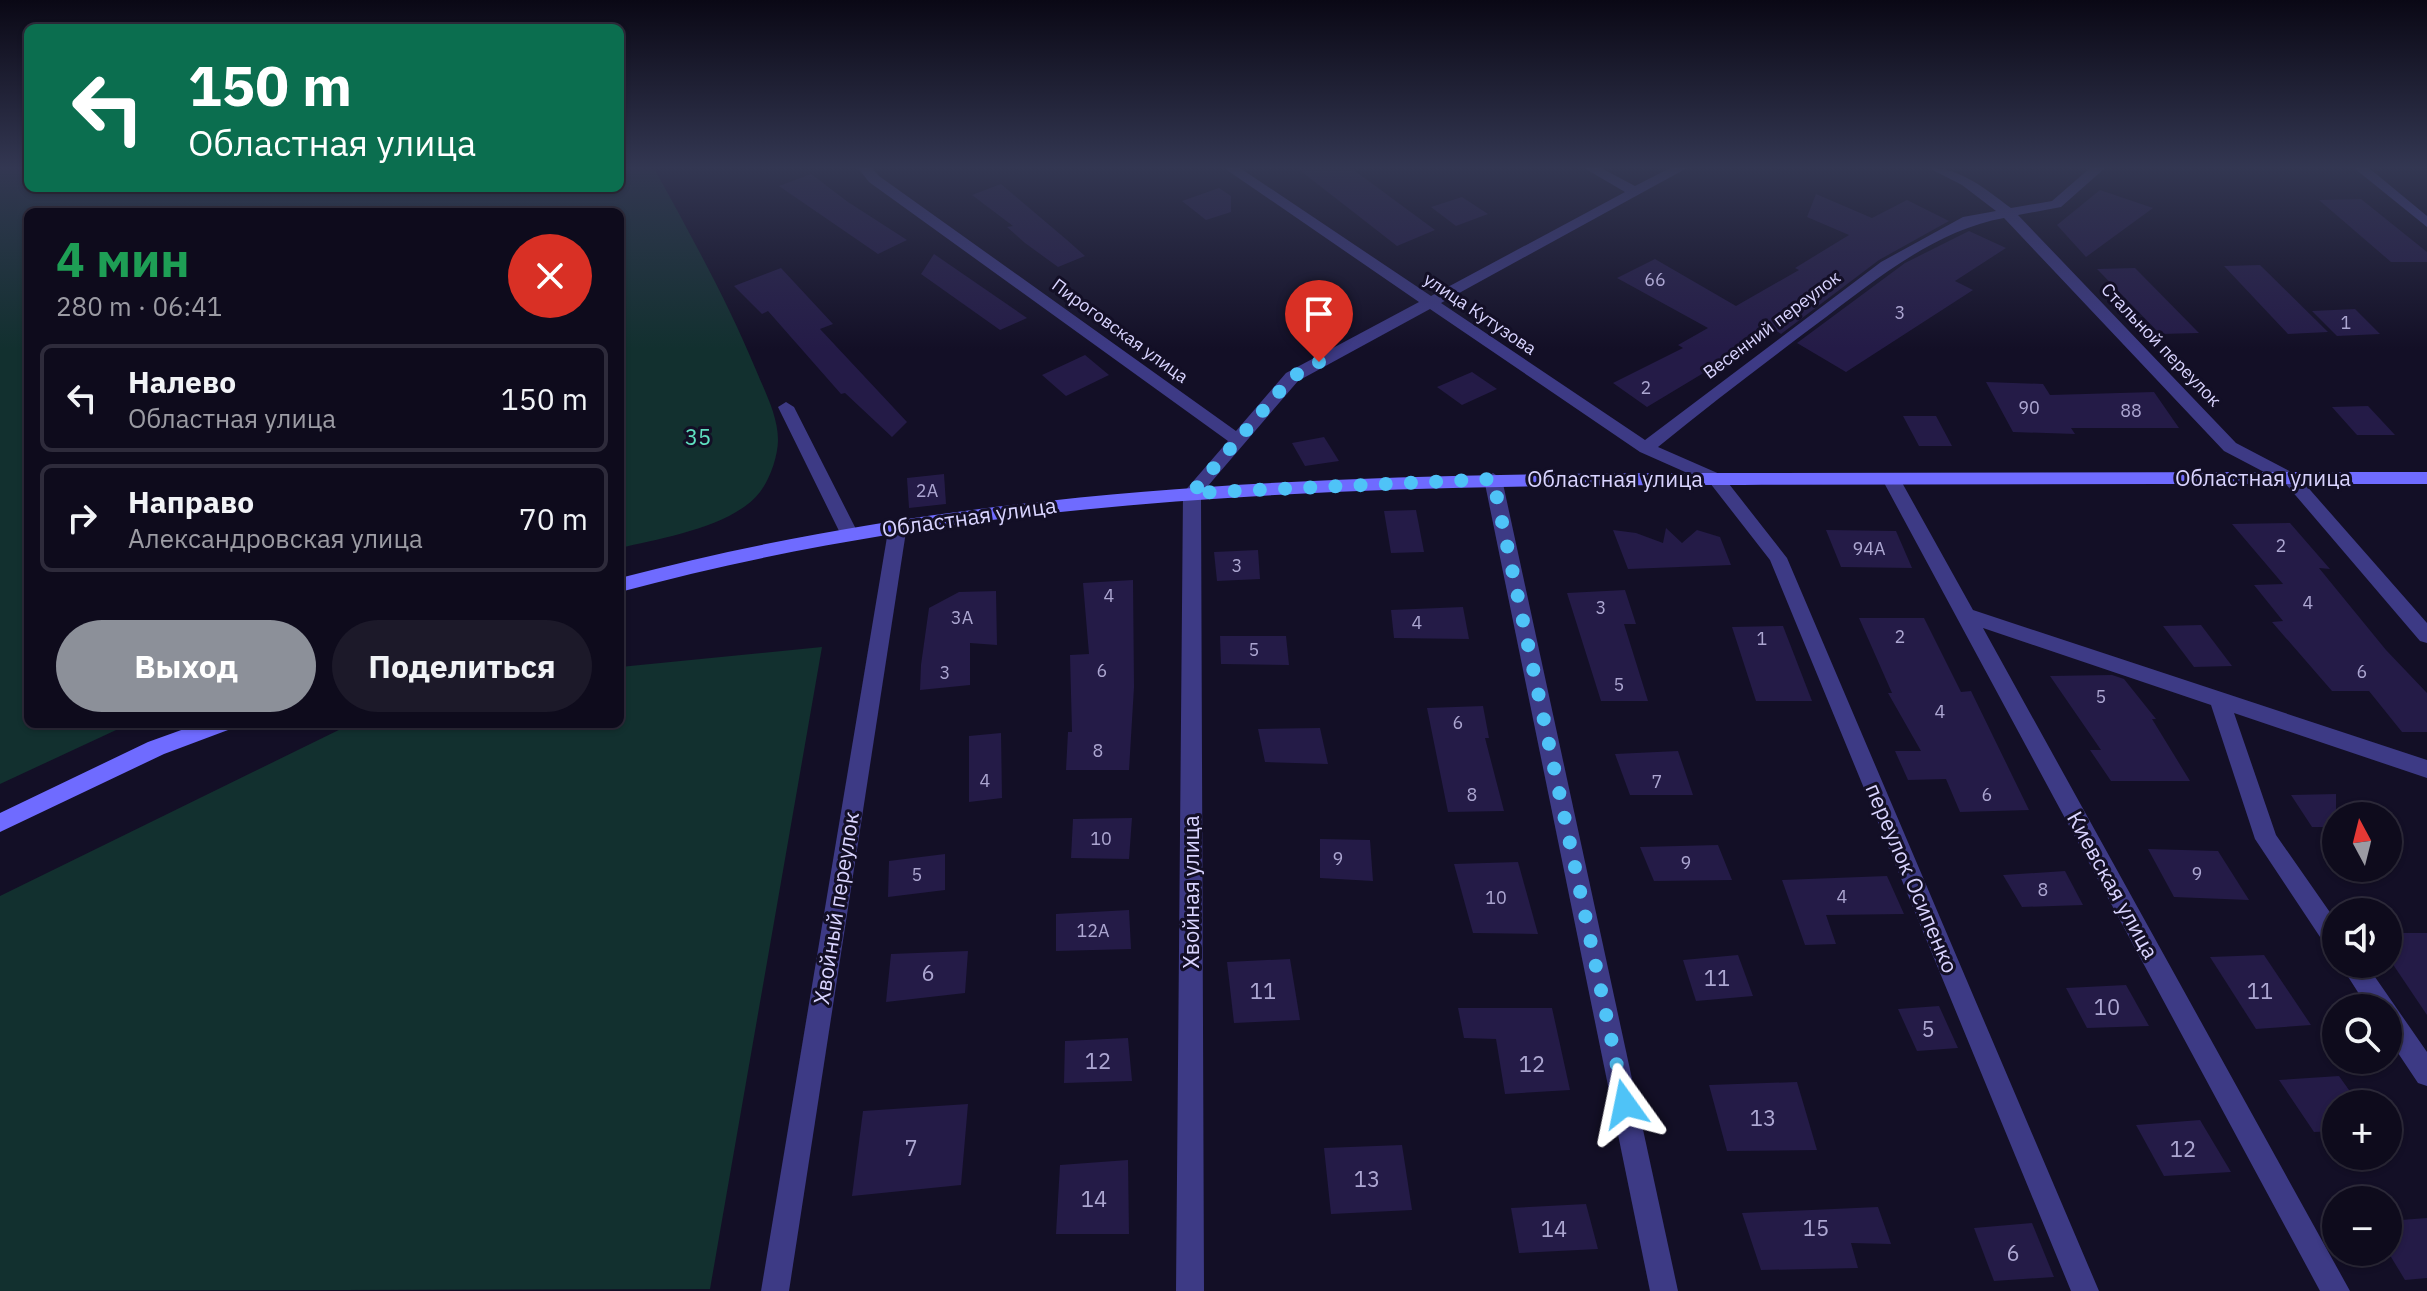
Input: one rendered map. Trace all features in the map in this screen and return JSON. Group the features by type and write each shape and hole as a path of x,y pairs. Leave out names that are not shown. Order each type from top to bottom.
{"main road":[{"name":"Областная улица","path":"624,584 695,565 898,525 1192,493 1493,479 2427,478"},
{"path":"0,823 156,748 210,728"}],"street":[{"name":"Пироговская улица","path":"943,228 1238,440"},
{"name":"улица Кутузова","path":"1319,228 1646,448 1716,479"},
{"path":"1192,493 1292,377 1566,228"},
{"name":"Весенний переулок","path":"1646,448 1710,396 1886,265 1953,228"},
{"name":"Стальной переулок","path":"2022,228 2230,447 2291,479"},
{"path":"786,407 850,535"},
{"path":"1493,479 1664,1291"},
{"name":"переулок Осипенко","path":"1716,479 1778,558 2085,1291"},
{"name":"Киевская улица","path":"1891,479 2336,1291"},
{"path":"2291,479 2427,636"},
{"name":"Хвойная улица","path":"1190,1291 1192,493"},
{"name":"Хвойный переулок","path":"775,1291 898,525"},
{"path":"1965,615 2427,769"},
{"path":"2220,701 2266,839 2322,921"},
{"path":"2402,1037 2427,1074"}],"green space":[{"name":"35","path":"0,228 24,228 24,728 120,728 0,784"},
{"name":"35","path":"624,228 687,228 745,344 776,422 777,453 760,492 732,514 675,535 624,547"},
{"path":"822,647 710,1289 0,1291 0,896 343,728 624,728 624,667"}],"building":[{"path":"841,228 889,228 907,240 878,254"},
{"path":"1008,228 1053,228 1085,256 1058,267"},
{"path":"1374,228 1435,230 1397,246"},
{"path":"1833,228 1936,228 1879,260 1781,334 1775,330 1647,407 1613,383 1683,348 1678,345 1708,328 1617,278 1655,259 1736,306 1799,270 1795,268 1849,235"},
{"path":"2060,228 2125,228 2086,257"},
{"path":"2352,228 2397,228 2427,252 2427,262 2391,262"},
{"path":"1969,231 2006,248 1955,281 1973,290 1846,372 1797,343 1905,263"},
{"path":"934,254 1027,318 1000,330 921,274"},
{"path":"2260,265 2328,332 2288,334 2224,266"},
{"path":"781,268 833,324 820,329 907,422 892,437 845,393 841,394 768,311 762,314 734,286"},
{"path":"2135,268 2199,333 2160,334 2097,269"},
{"path":"2355,309 2380,334 2337,336 2312,311"},
{"path":"1085,355 1109,375 1066,396 1042,375"},
{"path":"1472,372 1497,389 1462,405 1437,387"},
{"path":"1986,382 2043,384 2050,395 2154,392 2179,428 2071,428 2075,434 2013,432"},
{"path":"2368,406 2395,435 2357,435 2332,407"},
{"path":"1903,416 1936,416 1952,446 1919,446"},
{"path":"1324,437 1339,461 1305,466 1292,443"},
{"path":"944,474 946,504 909,508 907,478"},
{"path":"1416,510 1424,552 1391,553 1384,511"},
{"path":"2290,523 2330,569 2319,568 2386,650 2427,693 2427,732 2402,732 2369,691 2332,691 2272,622 2283,621 2254,585 2283,584 2232,524"},
{"path":"1666,528 1682,543 1697,530 1720,537 1731,565 1628,569 1613,530 1636,533 1663,543"},
{"path":"1826,530 1896,531 1912,568 1841,567"},
{"path":"1258,550 1260,579 1217,581 1214,552"},
{"path":"1133,580 1134,687 1129,770 1066,770 1068,732 1072,732 1070,655 1089,654 1083,583"},
{"path":"1625,590 1636,624 1624,624 1648,701 1601,701 1567,593"},
{"path":"996,591 997,645 970,643 970,685 920,690 929,608 959,592"},
{"path":"1463,607 1469,639 1394,638 1391,610"},
{"path":"1859,618 1924,618 1961,692 1971,691 2029,810 1960,812 1946,779 1908,780 1895,751 1921,751 1888,693 1892,693"},
{"path":"2201,625 2232,666 2194,667 2163,626"},
{"path":"1783,626 1812,701 1756,701 1732,627"},
{"path":"1220,636 1286,636 1289,665 1221,664"},
{"path":"2112,675 2124,679 2156,719 2152,719 2190,781 2111,781 2090,750 2101,750 2050,676"},
{"path":"1483,706 1489,738 1485,738 1504,811 1448,812 1427,708"},
{"path":"1320,728 1328,764 1265,762 1258,729"},
{"path":"1001,733 1002,798 969,802 969,736"},
{"path":"1678,751 1693,795 1630,795 1615,754"},
{"path":"2336,794 2336,802 2322,802 2322,827 2312,827 2291,795"},
{"path":"1132,818 1129,859 1071,858 1073,819"},
{"path":"1320,839 1370,840 1373,881 1320,878"},
{"path":"1718,845 1732,880 1654,881 1640,847"},
{"path":"2148,849 2218,851 2249,900 2174,897"},
{"path":"945,854 945,890 888,897 889,861"},
{"path":"1518,862 1538,934 1473,933 1454,864"},
{"path":"2065,871 2083,905 2022,907 2003,875"},
{"path":"1887,876 1904,914 1826,915 1836,944 1805,945 1782,880"},
{"path":"1129,910 1131,949 1056,951 1056,914"},
{"path":"2402,933 2427,933 2427,1015 2402,978"},
{"path":"968,951 965,993 886,1002 891,954"},
{"path":"1738,955 1753,996 1696,1001 1683,960"},
{"path":"2264,955 2311,1025 2256,1029 2210,957"},
{"path":"1290,959 1300,1020 1234,1023 1227,962"},
{"path":"2126,985 2149,1026 2087,1028 2066,988"},
{"path":"1939,1006 1958,1048 1917,1051 1898,1009"},
{"path":"1458,1008 1552,1008 1570,1090 1505,1094 1496,1039 1464,1038"},
{"path":"1128,1038 1132,1081 1064,1083 1065,1041"},
{"path":"2339,1076 2349,1090 2322,1090 2322,1132 2314,1132 2279,1080"},
{"path":"1797,1082 1817,1150 1727,1151 1709,1085"},
{"path":"968,1104 961,1185 852,1196 863,1111"},
{"path":"2200,1120 2231,1172 2164,1176 2136,1125"},
{"path":"1402,1145 1412,1210 1331,1214 1324,1148"},
{"path":"1128,1160 1129,1234 1056,1234 1060,1165"},
{"path":"1586,1204 1598,1249 1519,1253 1511,1208"},
{"path":"1878,1207 1891,1244 1851,1243 1858,1268 1761,1270 1742,1213"},
{"path":"2427,1218 2427,1278 2405,1280 2396,1266 2402,1266 2402,1220"},
{"path":"2032,1223 2054,1277 1994,1281 1974,1228"}],"route":[{"path":"1319,362 1292,377 1192,493 1493,479 1625,1104"}]}
